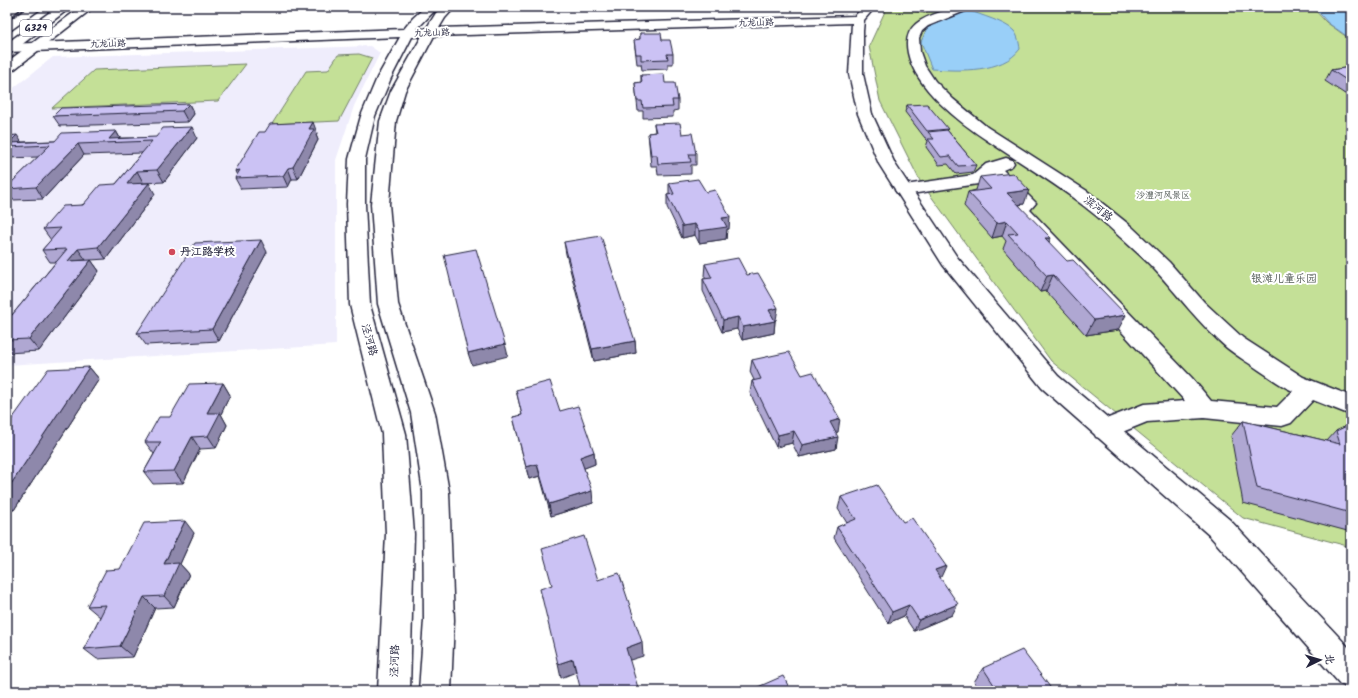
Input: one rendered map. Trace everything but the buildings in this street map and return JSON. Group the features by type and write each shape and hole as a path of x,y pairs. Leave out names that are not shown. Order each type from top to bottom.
{"main road":[{"path":"7,13 16,7"},
{"name":"G329","path":"7,27 37,7"},
{"name":"G329","path":"7,48 65,7"},
{"path":"7,68 88,7"},
{"name":"泾河路","path":"394,691 400,534 394,434 360,304 356,204 357,159 368,116 384,78 408,33 417,21 432,7"},
{"path":"435,691 439,620 436,492 423,413 388,304 380,204 388,121 398,91 440,16 449,7"},
{"name":"滨河路","path":"966,7 924,23 916,30 913,38 913,45 918,66 930,84 968,120 1081,195 1125,231 1162,266 1197,307 1235,343 1295,383 1351,406"},
{"path":"863,13 856,74 865,114 887,164 950,261 1050,382 1220,528 1351,673"},
{"name":"九龙山路","path":"7,48 430,33 863,13"},
{"path":"904,190 978,179 992,168 1024,157"},
{"path":"992,168 1027,203 1021,211 1184,384 1204,409"},
{"path":"1105,430 1144,413 1204,409 1282,417 1309,389"}],"shaded area":[{"name":"丹江路学校","path":"370,46 380,53 354,106 336,160 336,345 7,365 7,93 53,57"}],"green space":[{"name":"沙澧河风景区","path":"887,7 1312,7 1326,22 1351,40 1351,547 1243,518 1051,361 920,181 880,101 869,46"},
{"path":"359,54 372,58 339,121 272,124 306,71 328,70 338,55"},
{"path":"246,64 218,101 52,108 94,70"}],"water":[{"path":"1314,7 1351,7 1351,39 1328,23"},
{"path":"968,10 999,22 1014,31 1019,42 1020,49 1003,63 980,69 932,69 921,42 927,28"}],"place":[{"name":"丹江路学校","path":"172,252"}],"park label":[{"name":"银滩儿童乐园","path":"1284,279"}]}
